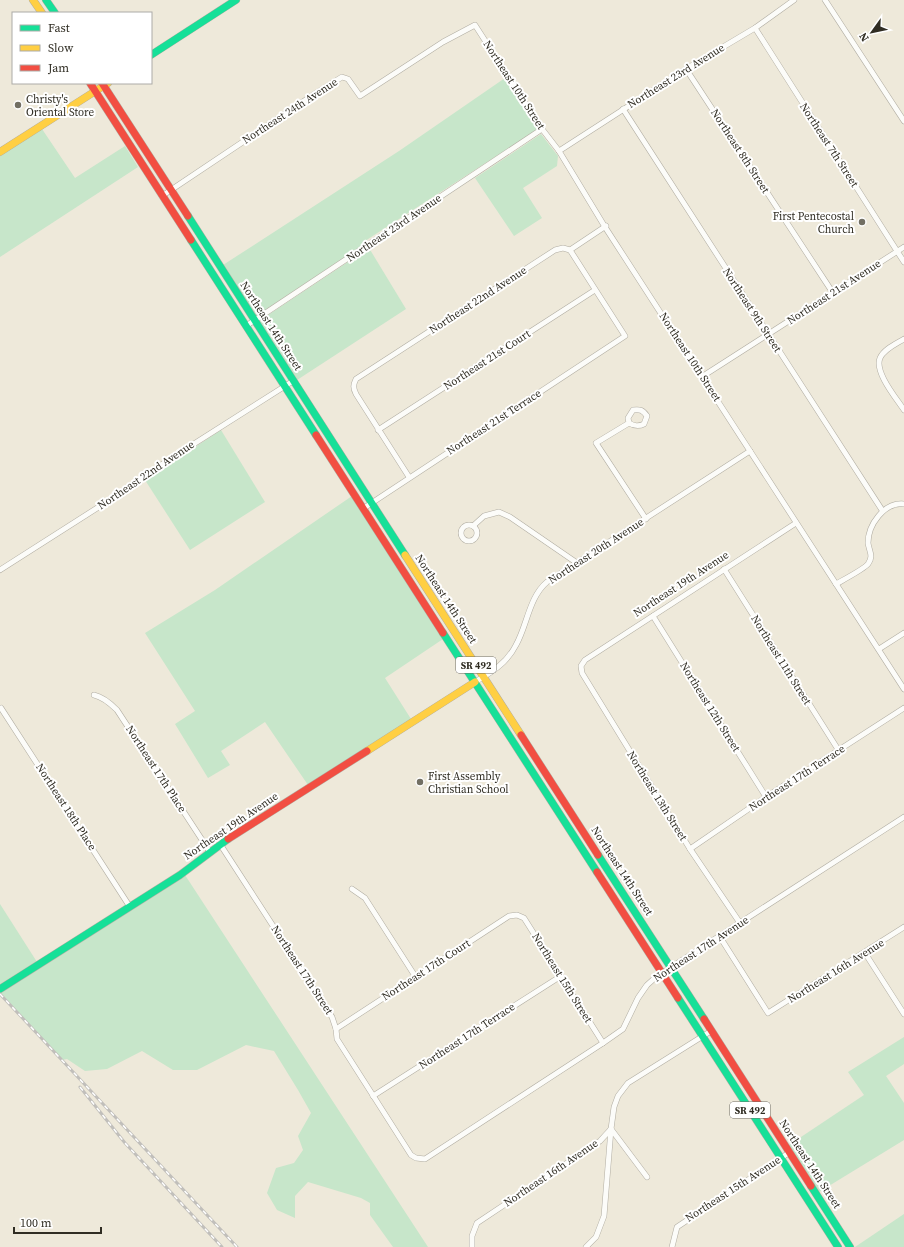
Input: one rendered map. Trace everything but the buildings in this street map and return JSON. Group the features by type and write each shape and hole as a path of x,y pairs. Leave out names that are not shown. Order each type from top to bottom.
{"main road":[{"path":"33,0 41,12"},
{"path":"46,0 54,12"},
{"path":"152,54 236,0"},
{"name":"Northeast 14th Street","path":"91,84 838,1247"},
{"path":"0,152 105,84"},
{"name":"Northeast 14th Street","path":"105,84 293,381 850,1247"},
{"name":"Northeast 19th Avenue","path":"0,989 180,876 220,844 475,682"}],"street":[{"name":"Northeast 23rd Avenue","path":"559,151 686,69 755,28 794,0"},
{"path":"825,0 904,121"},
{"name":"Northeast 10th Street","path":"475,25 542,129 559,151 796,523 904,689"},
{"name":"Northeast 24th Avenue","path":"162,196 342,77 348,79 360,96 443,42 475,25"},
{"name":"Northeast 7th Street","path":"755,28 904,262"},
{"name":"Northeast 8th Street","path":"686,69 833,293"},
{"name":"Northeast 9th Street","path":"623,109 882,510"},
{"name":"Northeast 23rd Avenue","path":"246,326 542,129"},
{"name":"Northeast 22nd Avenue","path":"378,430 353,389 356,379 555,250 563,248 570,250 606,226"},
{"name":"Northeast 21st Avenue","path":"703,376 904,247"},
{"path":"570,250 595,290"},
{"name":"Northeast 21st Terrace","path":"364,508 625,336 595,290"},
{"name":"Northeast 21st Court","path":"378,430 595,290"},
{"path":"904,339 885,351 880,358 879,367 904,410"},
{"name":"Northeast 22nd Avenue","path":"0,570 293,381"},
{"path":"629,423 596,443 646,519"},
{"path":"378,430 409,477"},
{"name":"Northeast 20th Avenue","path":"475,682 499,666 512,653 521,635 535,599 544,585 750,451"},
{"path":"836,584 868,564 872,555 868,543 872,524 882,510 904,504"},
{"path":"473,526 484,516 499,512 510,517 576,563"},
{"name":"Northeast 19th Avenue","path":"581,666 585,660 796,523"},
{"name":"Northeast 11th Street","path":"724,569 839,751"},
{"name":"Northeast 12th Street","path":"653,616 766,797"},
{"path":"879,649 904,633"},
{"name":"Northeast 13th Street","path":"581,666 582,674 690,849 740,923"},
{"name":"Northeast 17th Place","path":"94,695 100,696 111,703 117,710 210,852"},
{"name":"Northeast 18th Place","path":"1,708 130,907"},
{"name":"Northeast 17th Terrace","path":"690,849 766,797 904,708"},
{"name":"Northeast 17th Avenue","path":"416,1158 425,1159 624,1029 638,998 644,989 662,973 904,817"},
{"name":"Northeast 17th Street","path":"220,844 332,1017 336,1029 337,1039 411,1155 416,1158"},
{"path":"352,889 365,898 416,976"},
{"name":"Northeast 17th Court","path":"336,1029 509,916 518,914"},
{"name":"Northeast 15th Street","path":"518,914 524,918 603,1043"},
{"name":"Northeast 16th Avenue","path":"720,937 768,1013 904,927"},
{"path":"865,953 904,1014"},
{"name":"Northeast 17th Terrace","path":"373,1096 561,976"},
{"path":"586,1247 596,1237 604,1216 611,1129 614,1107 618,1096 628,1083 711,1031"},
{"path":"611,1129 647,1177"},
{"name":"Northeast 16th Avenue","path":"472,1247 472,1236 477,1223 594,1146 611,1129"},
{"name":"Northeast 15th Avenue","path":"672,1247 677,1226 790,1152"}],"green space":[{"path":"505,78 538,129 365,241 366,243 256,316 223,265 399,151"},
{"path":"42,129 75,178 125,146 138,167 0,257 0,155"},
{"path":"541,134 558,156 557,166 523,188 542,218 514,236 475,178"},
{"path":"369,248 406,309 297,380 259,321"},
{"path":"221,430 265,502 190,550 145,480"},
{"path":"352,496 443,639 385,678 411,719 308,785 265,722 221,751 230,765 208,778 175,724 195,711 145,633 215,590"},
{"path":"185,875 428,1247 393,1247 370,1215 370,1203 361,1198 308,1182 295,1196 295,1218 277,1210 267,1193 276,1168 294,1163 303,1150 298,1136 311,1113 274,1051 246,1045 197,1070 173,1070 142,1051 107,1069 85,1071 67,1059 62,1060 0,993"},
{"path":"0,904 37,962 0,986"},
{"path":"904,1037 904,1064 886,1076 904,1103 904,1140 819,1192 789,1145 864,1095 848,1072"},
{"path":"904,1214 904,1247 855,1247"}],"railway":[{"path":"0,994 237,1247"},
{"path":"80,1087 125,1143 222,1247"}],"traffic: fast":[{"path":"46,0 54,12"},
{"path":"152,54 236,0"},
{"path":"188,216 405,555"},
{"path":"191,240 316,435"},
{"path":"443,633 597,872"},
{"path":"0,989 180,875 228,839"},
{"path":"598,855 704,1019"},
{"path":"678,998 838,1247"},
{"path":"811,1186 850,1247"}],"traffic: slow":[{"path":"33,0 41,12"},
{"path":"0,152 106,84"},
{"path":"405,555 521,735"},
{"path":"367,751 475,682"}],"traffic: jam":[{"path":"91,84 191,240"},
{"path":"103,84 188,216"},
{"path":"316,435 443,633"},
{"path":"521,735 598,855"},
{"path":"228,839 367,751"},
{"path":"597,872 678,998"},
{"path":"704,1019 811,1186"}],"place":[{"name":"Christy's Oriental Store","path":"18,105"},
{"name":"First Pentecostal Church","path":"862,222"},
{"name":"First Assembly Christian School","path":"420,782"}]}
